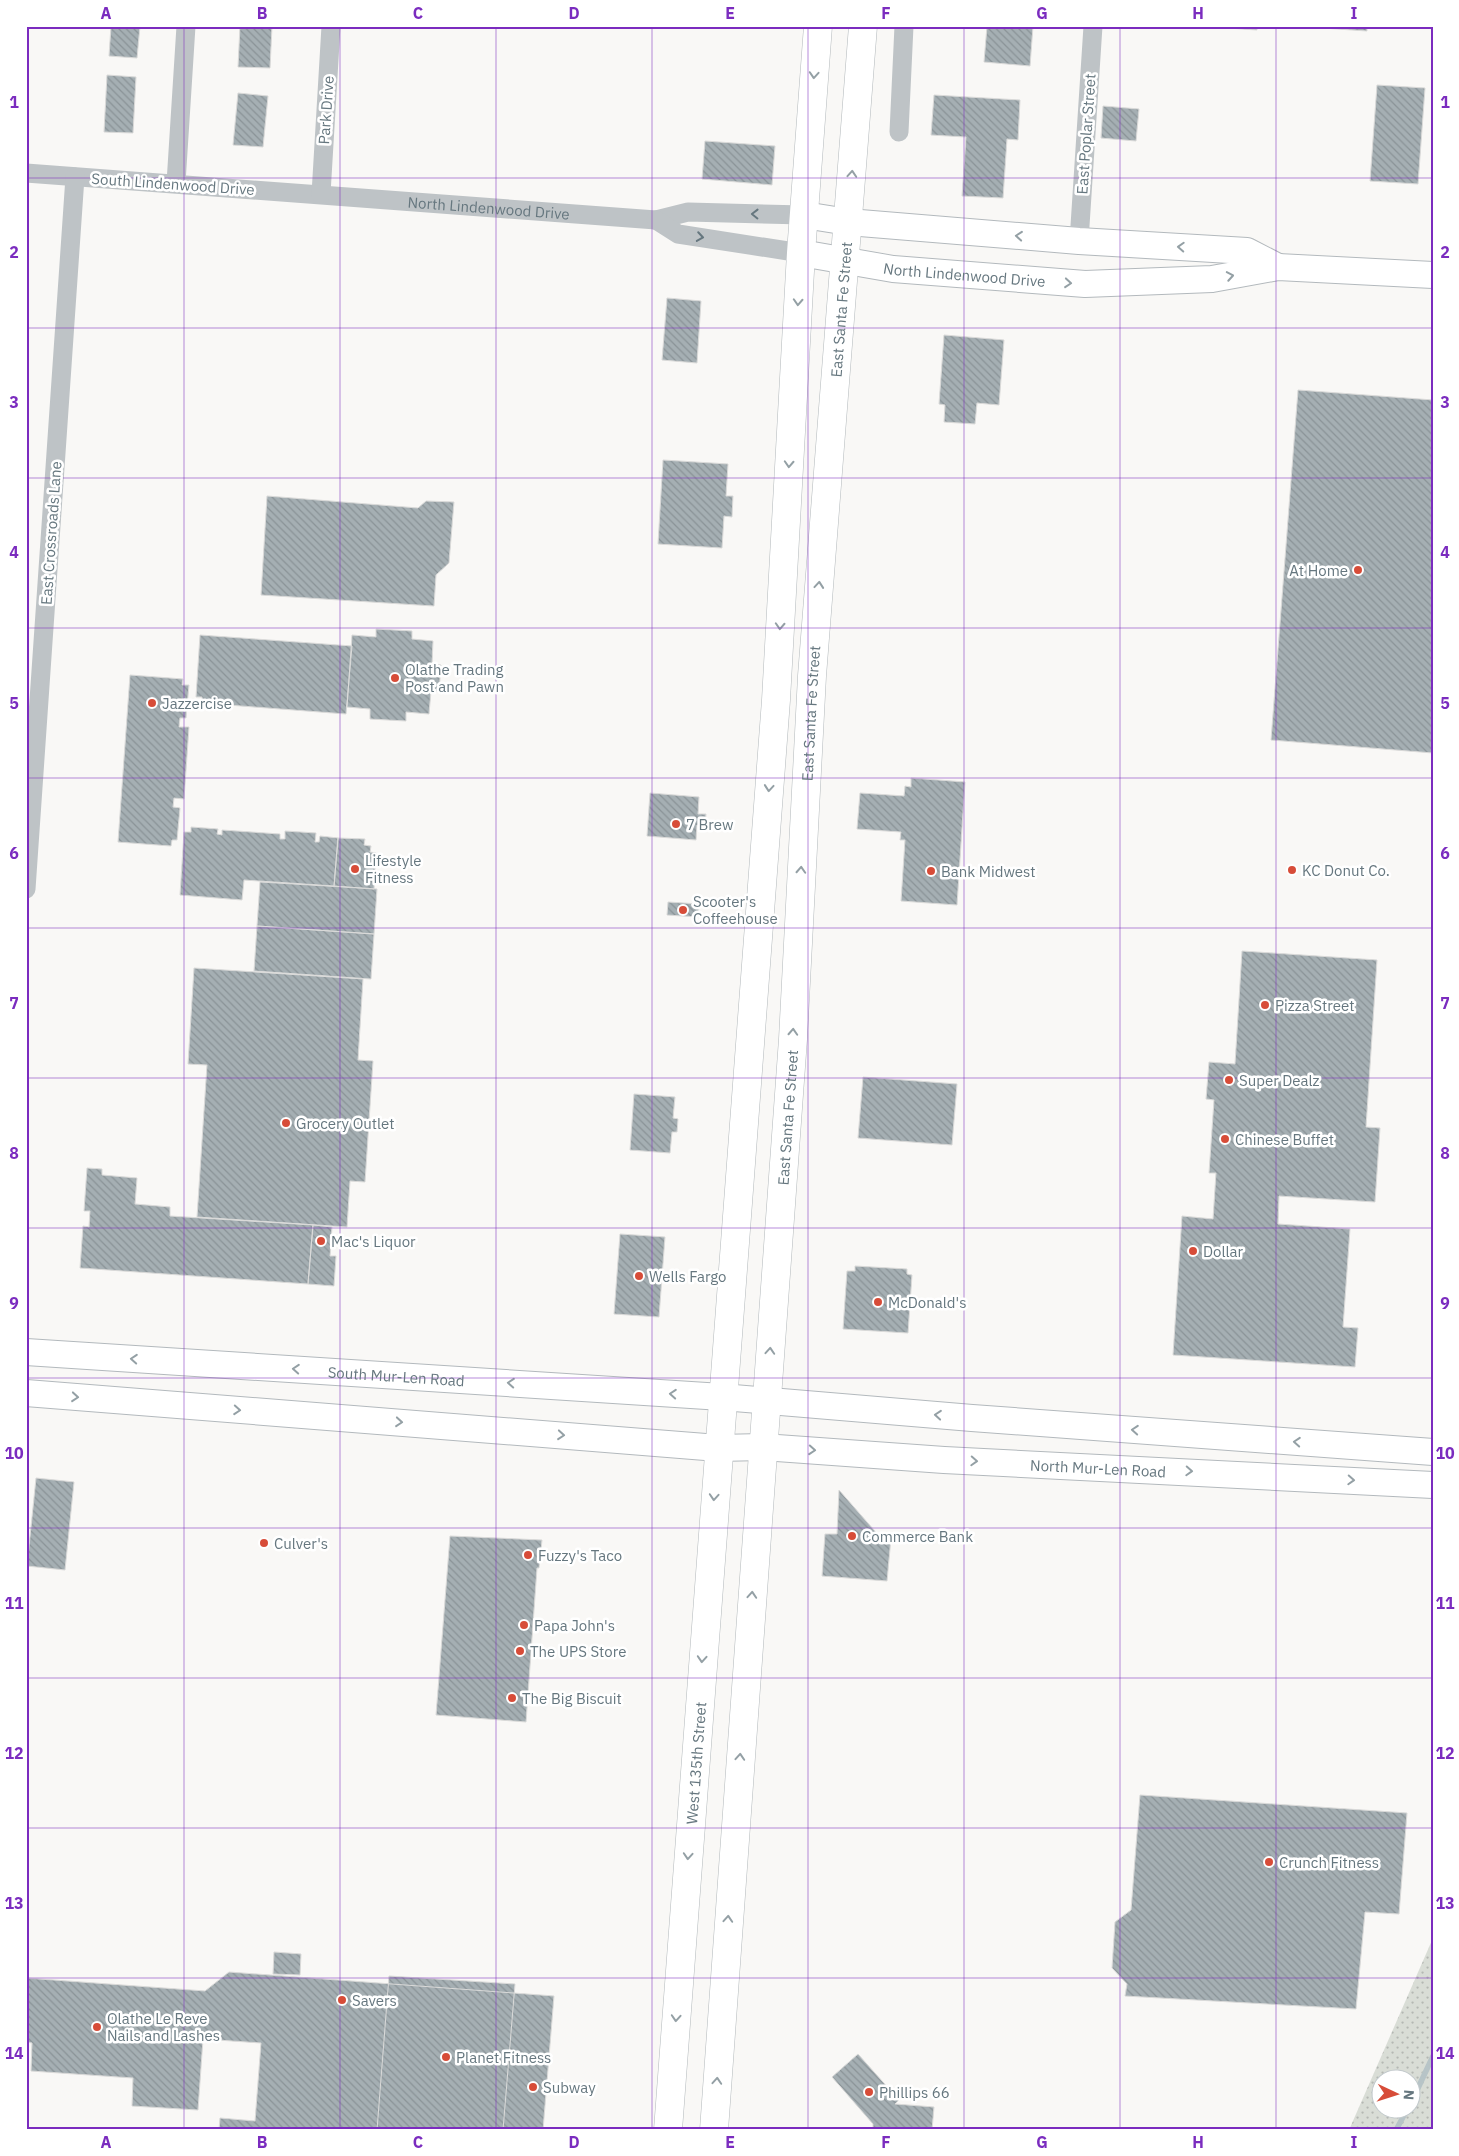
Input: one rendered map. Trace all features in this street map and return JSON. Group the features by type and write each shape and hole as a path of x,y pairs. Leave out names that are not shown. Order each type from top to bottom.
{"main road":[{"path":"722,1396 776,700 801,253 818,26"},
{"name":"East Santa Fe Street","path":"766,1400 793,1039 812,676 863,26"},
{"name":"North Lindenwood Drive","path":"804,215 848,222 1079,241 1247,251 1278,267"},
{"name":"North Lindenwood Drive","path":"801,253 893,269 1085,284 1212,279 1278,267 1433,275"},
{"name":"South Mur-Len Road","path":"26,1352 766,1400"},
{"path":"26,1393 718,1448 763,1447"},
{"name":"West 135th Street","path":"668,2130 722,1396"},
{"path":"714,2130 766,1400 972,1418 1433,1452"},
{"name":"North Mur-Len Road","path":"763,1447 944,1460 1433,1485"}],"street":[{"path":"176,183 186,26"},
{"name":"Park Drive","path":"321,194 332,26"},
{"path":"899,132 904,26"},
{"name":"East Poplar Street","path":"1079,241 1093,26"},
{"name":"South Lindenwood Drive","path":"26,173 321,194"},
{"name":"East Crossroads Lane","path":"26,889 75,177"},
{"name":"North Lindenwood Drive","path":"321,194 656,220 688,212 804,215"},
{"name":"North Lindenwood Drive","path":"656,220 678,234 801,253"}],"shaded area":[{"path":"1433,1938 1433,2130 1349,2130 1372,2077 1372,2118 1422,2118 1422,2068 1376,2068"}],"building":[{"path":"111,26 140,26 137,58 109,56"},
{"path":"240,26 272,26 270,68 238,67"},
{"path":"987,26 1033,26 1030,66 984,62"},
{"path":"1228,26 1257,26 1257,30 1228,28"},
{"path":"1293,26 1367,26 1367,31"},
{"path":"107,75 136,77 133,133 104,132"},
{"path":"1377,85 1425,88 1418,184 1370,181"},
{"path":"238,93 268,96 263,147 233,145"},
{"path":"934,95 1020,100 1018,140 1007,139 1003,198 962,196 966,137 931,135"},
{"path":"1103,106 1139,109 1136,141 1101,138"},
{"path":"705,141 775,146 772,185 702,179"},
{"path":"667,298 701,301 697,363 662,360"},
{"path":"944,335 1004,340 999,405 977,403 975,424 944,422 945,405 939,404"},
{"name":"At Home","path":"1298,390 1433,400 1433,753 1271,740"},
{"path":"663,460 728,464 726,496 733,496 732,517 724,516 722,548 658,544"},
{"path":"267,496 418,508 426,501 454,502 449,563 436,575 434,606 261,595"},
{"name":"Olathe Trading Post and Pawn","path":"376,629 412,631 412,639 433,641 432,664 441,665 439,692 431,691 429,714 406,712 406,721 370,719 370,709 347,707 352,635 376,637"},
{"path":"200,635 352,646 346,714 202,703 202,697 196,697"},
{"path":"130,675 183,679 182,685 189,685 186,718 180,718 179,727 189,727 184,799 174,798 173,807 180,808 177,840 172,840 171,846 118,842"},
{"name":"Bank Midwest","path":"911,778 965,782 957,905 901,901 905,840 900,840 901,832 857,829 860,793 904,796 905,786 911,787"},
{"path":"650,793 699,797 698,814 706,814 705,826 697,825 696,840 647,836"},
{"path":"191,827 218,829 217,834 222,835 222,830 280,834 280,839 285,839 285,831 316,833 315,842 319,842 320,836 338,838 334,886 244,880 242,900 180,895 184,832 191,832"},
{"name":"Lifestyle Fitness","path":"338,838 365,839 364,845 371,846 370,852 376,853 374,889 334,886"},
{"path":"260,882 377,889 374,934 257,926"},
{"name":"Scooter's Coffeehouse","path":"668,902 699,904 698,917 667,915"},
{"path":"257,926 374,934 371,979 254,971"},
{"path":"1242,951 1377,960 1366,1127 1380,1128 1375,1202 1279,1196 1278,1224 1350,1229 1343,1327 1358,1328 1355,1367 1173,1355 1182,1216 1213,1219 1216,1173 1209,1173 1214,1100 1206,1099 1209,1062 1235,1064"},
{"name":"Grocery Outlet","path":"194,968 363,979 358,1060 373,1061 365,1182 350,1181 347,1227 197,1217 207,1065 188,1064"},
{"path":"863,1077 957,1084 952,1145 858,1138"},
{"path":"634,1094 675,1097 673,1118 678,1119 677,1132 672,1132 670,1153 630,1150"},
{"path":"87,1168 102,1169 102,1175 137,1178 135,1204 170,1207 170,1216 313,1225 308,1284 80,1268 83,1226 89,1227 90,1211 84,1211"},
{"name":"Mac's Liquor","path":"313,1225 332,1227 330,1256 336,1256 334,1286 308,1284"},
{"name":"Wells Fargo","path":"620,1234 665,1237 659,1317 614,1314"},
{"name":"McDonald's","path":"855,1266 907,1269 907,1274 912,1275 908,1333 843,1329 847,1271 855,1271"},
{"path":"36,1478 74,1482 65,1570 27,1566"},
{"name":"Commerce Bank","path":"839,1490 881,1538 891,1538 887,1581 822,1576 825,1534 837,1534"},
{"path":"450,1536 542,1540 539,1568 537,1568 526,1722 436,1715"},
{"name":"Crunch Fitness","path":"1140,1795 1407,1813 1399,1914 1365,1912 1356,2009 1125,1996 1127,1984 1112,1968 1115,1922 1131,1910"},
{"path":"274,1952 301,1954 300,1975 273,1974"},
{"path":"229,1972 554,1996 543,2130 219,2130 220,2118 255,2121 261,2043 203,2039 198,2110 132,2106 133,2078 31,2071 32,2043 26,2042 26,1978 205,1991"},
{"name":"Planet Fitness","path":"389,1976 515,1984 503,2130 377,2130"},
{"name":"Phillips 66","path":"858,2054 899,2100 895,2104 934,2107 932,2130 873,2130 873,2124 832,2077"}],"waterway":[{"path":"1422,2080 1433,2056"},
{"path":"1396,2130 1403,2118"}],"place":[{"name":"At Home","path":"1358,570"},
{"name":"Olathe Trading Post and Pawn","path":"395,678"},
{"name":"Jazzercise","path":"152,703"},
{"name":"7 Brew","path":"676,824"},
{"name":"Lifestyle Fitness","path":"355,869"},
{"name":"KC Donut Co.","path":"1292,870"},
{"name":"Bank Midwest","path":"931,871"},
{"name":"Scooter's Coffeehouse","path":"683,910"},
{"name":"Pizza Street","path":"1265,1005"},
{"name":"Super Dealz","path":"1229,1080"},
{"name":"Grocery Outlet","path":"286,1123"},
{"name":"Chinese Buffet","path":"1225,1139"},
{"name":"Mac's Liquor","path":"321,1241"},
{"name":"Dollar","path":"1193,1251"},
{"name":"Wells Fargo","path":"639,1276"},
{"name":"McDonald's","path":"878,1302"},
{"name":"Commerce Bank","path":"852,1536"},
{"name":"Culver's","path":"264,1543"},
{"name":"Fuzzy's Taco","path":"528,1555"},
{"name":"Papa John's","path":"524,1625"},
{"name":"The UPS Store","path":"520,1651"},
{"name":"The Big Biscuit","path":"512,1698"},
{"name":"Crunch Fitness","path":"1269,1862"},
{"name":"Savers","path":"342,2000"},
{"name":"Olathe Le Reve Nails and Lashes","path":"97,2027"},
{"name":"Planet Fitness","path":"446,2057"},
{"name":"Subway","path":"533,2087"},
{"name":"Phillips 66","path":"869,2092"}]}
